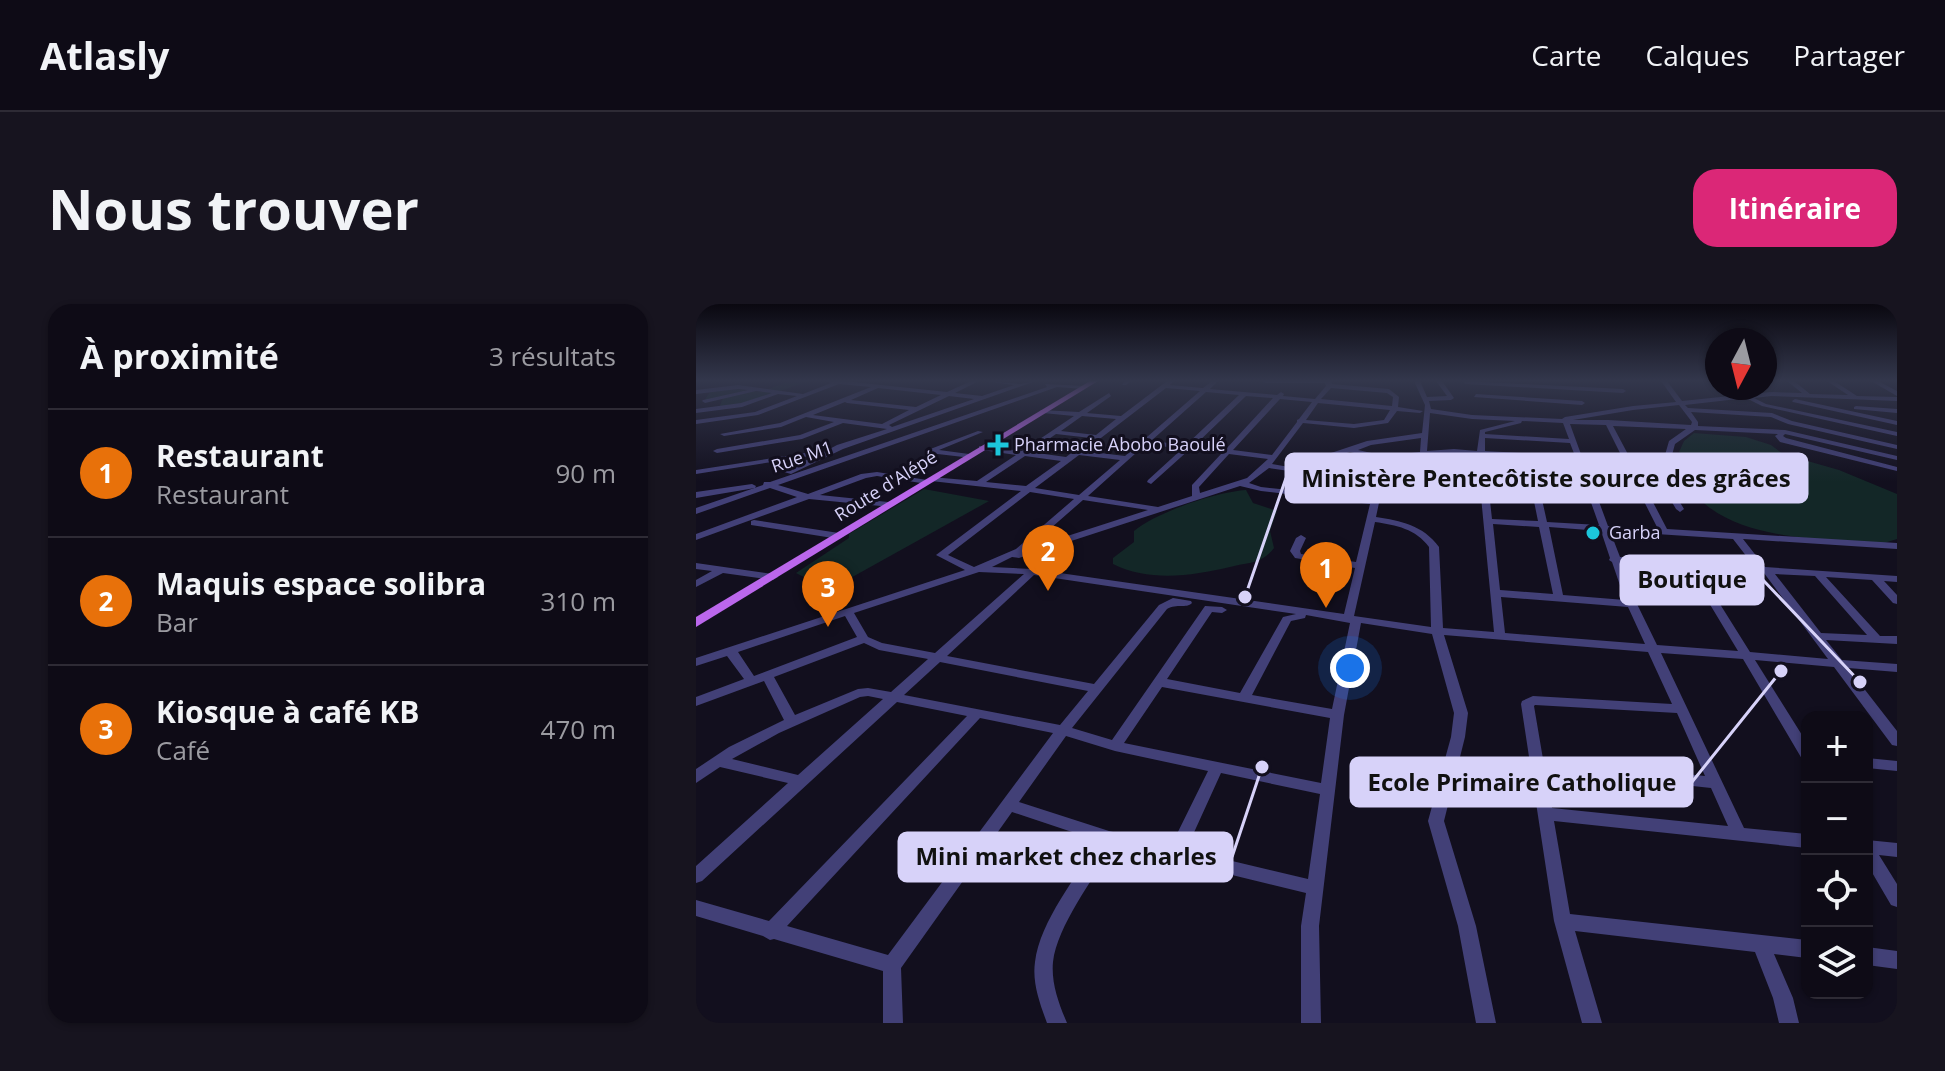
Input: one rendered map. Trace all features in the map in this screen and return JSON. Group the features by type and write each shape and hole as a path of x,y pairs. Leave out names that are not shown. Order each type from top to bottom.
{"main road":[{"name":"Route d'Alépé","path":"696,623 1037,415"}],"street":[{"path":"696,422 753,415"},
{"path":"724,434 781,425 809,415"},
{"path":"696,495 767,484 905,415"},
{"path":"840,447 934,415"},
{"name":"Rue M1","path":"696,511 970,415"},
{"path":"980,483 1080,415"},
{"path":"1087,415 1122,418"},
{"path":"1127,415 941,555 976,570 1028,572 1437,631 1897,668"},
{"path":"1016,554 1176,415"},
{"path":"1151,482 1223,415"},
{"path":"1197,498 1195,487 1263,415"},
{"path":"696,662 1016,554 1243,484 1257,476 1267,465 1304,415"},
{"path":"1299,421 1354,426 1383,423 1391,415"},
{"path":"1423,455 1424,415"},
{"path":"1472,415 1798,433 1897,458"},
{"path":"1565,419 1586,415"},
{"path":"1350,450 1385,458 1454,451 1667,463 1672,443 1694,427 1695,422 1690,415"},
{"path":"1767,415 1790,423 1897,447"},
{"path":"1778,415 1798,433"},
{"path":"1808,415 1897,434"},
{"path":"1858,415 1896,423"},
{"path":"805,416 893,428"},
{"path":"711,470 731,418"},
{"path":"1500,637 1481,453 1482,431 1534,418"},
{"path":"1565,419 1632,604 1739,833"},
{"path":"717,451 799,438 842,421"},
{"path":"1608,422 1664,532"},
{"path":"1869,451 1896,423"},
{"path":"969,456 929,451 980,432"},
{"path":"1054,432 1097,437"},
{"path":"1785,432 1779,438 1897,469"},
{"path":"1267,465 1289,469 1370,443 1425,435"},
{"path":"1482,436 1572,441"},
{"path":"1145,442 1272,457"},
{"path":"982,448 1067,459"},
{"path":"696,472 829,452"},
{"path":"1076,452 1125,458"},
{"path":"1331,497 1333,482 1340,474 1372,456"},
{"path":"1311,1023 1310,926 1327,790 1360,566 1385,458"},
{"path":"1653,464 1680,509"},
{"path":"1483,471 1585,478"},
{"path":"696,537 872,474 980,483 1159,510"},
{"path":"1533,475 1559,599"},
{"path":"767,484 790,493 888,505"},
{"path":"1243,484 1375,502"},
{"path":"1371,519 1407,526 1433,544 1437,631 1456,691 1461,726 1436,821 1467,926 1486,1023"},
{"path":"1489,521 1897,546"},
{"path":"754,523 839,536"},
{"path":"1736,536 1891,726 1897,741"},
{"path":"1301,538 1295,551 1298,556 1360,566"},
{"path":"1016,554 1028,572"},
{"path":"1614,560 1897,579"},
{"path":"1691,565 1801,745"},
{"path":"696,566 773,577"},
{"path":"696,584 721,570"},
{"path":"696,876 897,696 1028,572"},
{"path":"1817,573 1877,639"},
{"path":"1874,577 1897,601"},
{"path":"1495,593 1632,604"},
{"path":"893,1023 892,965 1063,730 1168,603 1287,619 1299,618 1303,613"},
{"path":"1115,746 1209,608"},
{"path":"848,612 864,639"},
{"path":"1244,697 1287,619"},
{"path":"1816,636 1897,640"},
{"path":"696,702 864,639 937,659 1098,689"},
{"path":"728,651 735,656 751,681"},
{"path":"767,675 791,720"},
{"path":"1159,682 1337,715"},
{"path":"696,777 746,742 791,720 858,693 881,692 976,715 1063,730 1115,746 1327,790"},
{"path":"1592,1023 1563,921 1528,701 1680,709"},
{"path":"770,932 976,715"},
{"path":"717,761 802,781"},
{"path":"1538,764 1715,783"},
{"path":"1873,764 1897,766"},
{"path":"1176,853 1217,767"},
{"path":"1009,805 1109,838 1315,888"},
{"path":"1546,814 1801,840"},
{"path":"1057,1023 1044,980 1044,959 1050,940 1109,838"},
{"path":"1873,849 1897,850"},
{"path":"1871,855 1897,899"},
{"path":"696,908 892,965"},
{"path":"1563,921 1801,948"},
{"path":"1761,944 1783,998 1789,1023"},
{"path":"1873,957 1897,960"}],"green space":[{"path":"1694,433 1746,437 1771,445 1783,454 1839,470 1897,494 1897,539 1884,543 1805,538 1777,534 1726,518 1705,504 1689,485 1695,485 1697,469 1687,466 1685,455 1679,452 1684,441"},
{"path":"924,489 989,501 829,590 796,573 849,538 849,534"},
{"path":"1246,490 1253,503 1277,511 1270,531 1274,548 1265,557 1216,570 1171,576 1141,573 1113,564 1113,558 1134,542 1134,531 1144,524 1187,504"}],"place":[{"name":"Pharmacie Abobo Baoulé","path":"998,445"},
{"name":"Garba","path":"1593,533"},
{"name":"Maquis espace solibra","path":"1048,591"},
{"name":"Ministère Pentecôtiste source des grâces","path":"1245,597"},
{"name":"Restaurant","path":"1326,608"},
{"name":"Kiosque à café KB","path":"828,627"},
{"name":"Ecole Primaire Catholique","path":"1781,671"},
{"name":"Boutique","path":"1860,682"},
{"name":"Mini market chez charles","path":"1262,767"}]}
